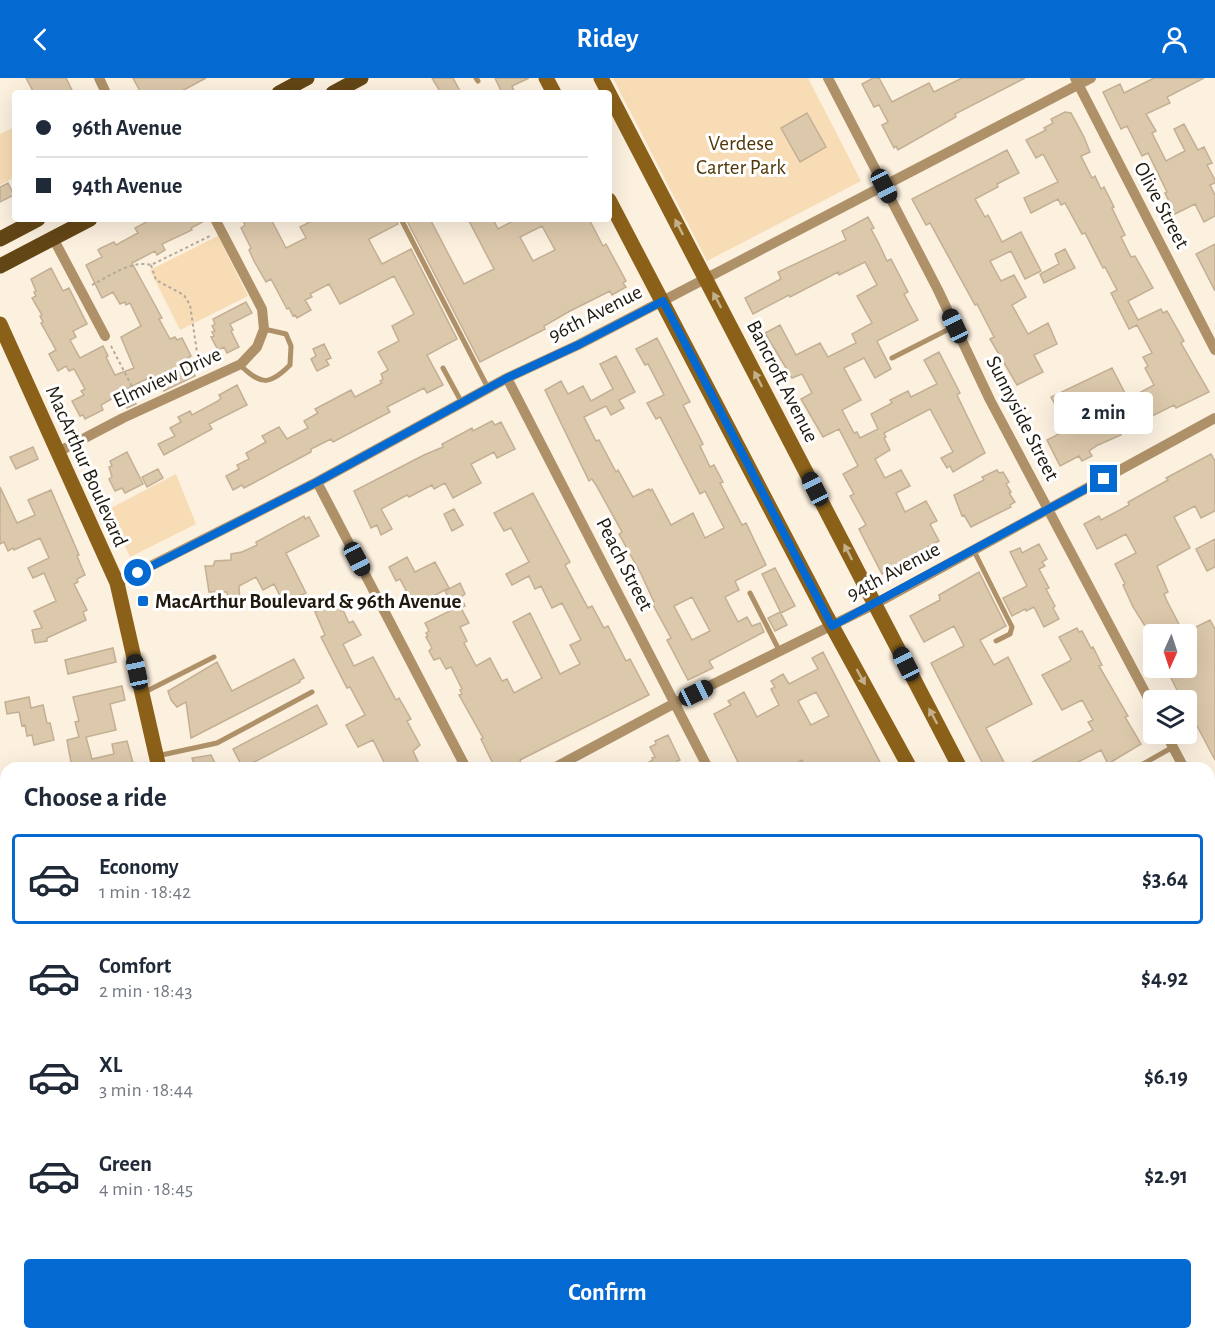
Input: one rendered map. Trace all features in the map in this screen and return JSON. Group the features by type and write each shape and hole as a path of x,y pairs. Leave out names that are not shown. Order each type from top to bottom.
{"main road":[{"path":"285,90 307,78"},
{"name":"Bancroft Avenue","path":"612,99 957,762"},
{"path":"612,206 832,626 907,762"},
{"path":"0,239 32,222"},
{"path":"0,266 84,222"},
{"name":"MacArthur Boulevard","path":"0,324 117,583 157,762"}],"street":[{"name":"Sunnyside Street","path":"828,78 955,326 990,400 1143,690"},
{"name":"96th Avenue","path":"117,583 317,482 507,378 578,345 884,186 1077,81 1091,78"},
{"name":"Olive Street","path":"1077,81 1215,350"},
{"path":"217,222 262,309 264,329"},
{"path":"54,238 105,336"},
{"name":"Elmview Drive","path":"58,452 239,365 257,347 264,329"},
{"name":"Peach Street","path":"507,378 705,762"},
{"name":"94th Avenue","path":"565,762 675,704 875,604 1215,418"},
{"path":"317,482 463,762"},
{"path":"1171,744 1181,762"}],"lane":[{"path":"403,222 488,388"},
{"path":"892,358 955,326"},
{"path":"239,365 254,379 264,381 278,377 290,365 291,346 286,334 264,329"},
{"path":"443,368 462,403"},
{"path":"974,550 1012,627 1010,634 996,641"},
{"path":"750,593 780,652"},
{"path":"141,694 214,657"},
{"path":"157,762 216,743 312,692"},
{"path":"1147,762 1173,747"}],"path":[{"path":"81,291 133,265 142,263 151,265 221,230"},
{"path":"151,265 156,280 184,295 190,305 198,359 193,365 201,383"},
{"path":"105,336 144,409"}],"green space":[{"name":"Verdese Carter Park","path":"613,78 808,78 861,181 707,261"},
{"path":"12,128 12,179 0,185 0,134"},
{"path":"218,236 248,296 180,330 150,270"},
{"path":"176,474 196,524 130,557 109,509"}],"building":[{"path":"26,78 66,78 72,90 32,90"},
{"path":"133,78 206,78 184,90 139,90"},
{"path":"432,78 453,78 459,90 439,90"},
{"path":"495,78 529,78 512,86 514,90 501,90"},
{"path":"873,78 879,78 892,102 929,83 934,92 962,78 1025,78 955,114 956,117 898,150 896,146 894,148 882,125 888,122 879,105 874,107 862,84"},
{"path":"1154,78 1204,78 1167,97 1170,103 1146,114 1156,131 1152,133 1166,161 1185,151 1174,129 1184,124 1198,150 1204,147 1212,163 1207,165 1215,180 1215,183 1210,185 1215,195 1215,216 1204,222 1195,204 1175,214 1148,153 1142,156 1127,126 1121,129 1103,92 1120,84 1124,93"},
{"path":"1065,112 1071,113 1084,137 1090,152 1081,156 1092,178 1095,176 1101,189 1104,187 1114,207 1112,208 1125,235 1121,237 1131,257 1135,256 1153,288 1128,301 1138,320 1161,309 1163,313 1167,311 1184,341 1181,343 1209,392 1176,408 1174,405 1122,431 1121,435 1089,451 1092,456 1082,461 1079,456 1060,466 1047,440 1076,425 1080,434 1099,424 1089,404 1062,418 1051,397 1112,368 1128,399 1154,385 1145,368 1148,366 1143,357 1152,353 1137,325 1129,329 1111,293 1117,290 1065,203 1061,205 1058,199 1031,213 1024,198 1058,182 1043,154 1036,158 1026,140 1046,130 1044,128 1053,123 1051,119"},
{"path":"807,113 826,147 800,162 781,128"},
{"path":"1007,150 1019,173 975,199 985,217 988,215 1002,242 1021,232 1041,271 1025,279 1011,251 990,261 1001,281 1014,275 1026,297 1012,305 1028,334 1048,323 1057,344 1034,355 1043,372 1017,385 990,339 994,337 977,304 975,305 930,223 926,225 912,199"},
{"path":"8,183 12,196 0,202 0,187"},
{"path":"868,217 874,228 871,229 887,261 891,259 908,292 904,294 918,320 877,341 891,369 875,378 864,358 844,368 861,400 842,410 854,433 857,432 860,438 878,429 871,414 892,403 890,400 908,391 911,397 937,384 924,360 939,352 960,393 957,395 985,453 953,472 950,466 947,468 941,458 953,452 930,409 884,433 890,450 875,459 885,478 901,470 910,486 896,493 905,512 926,501 937,521 930,524 939,541 882,574 859,529 866,525 850,496 854,494 843,474 858,466 839,429 823,437 801,399 812,393 802,374 792,378 765,333 780,325 796,355 820,343 828,357 856,343 852,334 872,323 857,296 877,285 865,262 839,275 838,272 753,314 745,298 781,279 778,272 846,240 842,231"},
{"path":"146,222 202,222 191,228 192,230 162,244 165,250 157,255 155,251 132,263 162,318 159,319 170,339 182,338 191,356 186,359 195,376 164,391 159,379 153,382 151,377 128,388 136,404 127,408 120,394 101,405 103,410 85,419 83,415 80,416 72,401 84,395 81,391 85,389 74,369 69,371 66,366 58,371 49,354 56,350 41,323 43,322 40,316 42,315 32,298 36,296 34,292 36,291 31,279 51,268 63,291 69,288 87,324 73,331 76,337 70,340 80,358 103,346 115,375 134,368 121,337 141,326 130,303 120,304 113,292 102,298 86,265 102,257 98,250 114,242 116,245 138,233 135,228"},
{"path":"244,222 273,222 286,248 306,238 300,227 309,222 397,222 398,224 369,239 370,242 382,264 411,249 457,339 427,355 443,385 427,393 424,388 387,407 390,412 333,442 331,439 311,449 311,452 244,488 242,485 233,490 226,476 239,469 237,465 249,459 246,453 266,442 262,436 279,427 287,439 308,428 304,421 318,413 315,409 351,390 355,397 382,383 381,374 388,370 378,352 399,341 392,326 414,314 394,276 340,304 329,284 310,294 312,297 305,300 311,310 297,318 293,316 271,279 266,282 254,261 249,250 251,248 241,228 245,225"},
{"path":"408,222 432,222 464,284 494,269 470,222 494,222 498,229 511,222 591,222 603,246 606,244 626,281 623,283 626,287 612,295 610,291 570,311 544,326 545,329 480,362","holes":["542,226 555,250 533,261 520,237"]},
{"path":"1215,244 1215,291 1196,254"},
{"path":"1065,249 1075,268 1044,283 1040,274 1059,264 1055,254"},
{"path":"246,302 252,313 230,324 239,347 227,353 224,347 218,350 211,337 214,336 212,332 215,331 212,326 215,324 213,319"},
{"path":"657,338 690,402 683,405 703,444 700,446 710,467 714,465 723,482 720,483 742,525 746,523 766,565 735,581 739,590 725,597 738,622 747,617 752,626 760,623 764,632 709,661 713,668 688,680 667,640 671,638 652,603 654,602 641,574 619,534 622,532 596,485 592,479 589,481 545,390 561,381 568,394 583,386 591,401 613,389 600,364 616,356 635,392 619,400 624,408 611,415 606,406 584,417 596,441 599,440 633,497 652,489 671,525 693,513 705,538 724,528 705,491 700,494 660,417 656,419 647,403 664,395 648,364 645,365 636,349","holes":["692,597 710,631 692,640 674,606"]},
{"path":"324,344 331,358 326,360 329,365 317,371 311,359 316,356 313,349"},
{"path":"237,385 247,405 209,424 212,429 164,455 158,444 175,436 170,428 181,422 178,417 190,411 192,415 218,401 221,398 219,395"},
{"path":"492,421 495,425 501,422 515,449 497,458 494,452 471,464 481,483 453,498 445,483 434,489 432,485 409,497 407,495 381,509 392,529 381,535 377,525 371,528 354,491 443,447 442,444 472,428 473,431"},
{"path":"33,447 38,459 16,469 10,457"},
{"path":"127,452 143,484 125,493 122,488 115,491 109,479 112,477 109,467 112,466 110,461"},
{"path":"1211,454 1215,461 1215,511 1201,518 1195,506 1174,517 1190,548 1157,566 1168,592 1164,594 1179,624 1144,624 1133,607 1115,564 1136,553 1126,534 1097,549 1084,524 1099,516 1101,520 1129,505 1128,502 1168,480 1166,478"},
{"path":"158,469 163,478 147,487 142,477"},
{"path":"997,470 999,473 1003,472 1009,482 1006,484 1015,502 1010,505 1011,507 971,527 964,515 962,516 954,495 984,480 982,477"},
{"path":"0,487 17,523 35,515 28,500 51,490 79,555 77,556 85,575 77,579 78,582 74,584 87,610 83,612 86,620 47,638 47,641 35,643 32,630 42,628 34,611 56,601 44,573 33,578 28,568 49,558 40,538 8,551 4,542 0,544"},
{"path":"533,493 570,562 565,565 588,608 592,606 604,628 608,626 626,661 630,659 649,695 520,760 521,762 492,762 481,739 483,738 459,695 462,694 460,690 462,689 451,667 446,669 440,658 434,660 429,651 432,648 426,637 429,631 425,623 454,609 445,591 460,583 465,594 461,597 465,606 461,608 469,623 460,627 467,641 464,643 476,666 490,658 502,681 507,679 514,693 542,678 513,622 530,613 560,674 580,664 570,645 581,640 562,603 552,608 541,586 535,589 529,576 512,585 506,574 529,562 511,528 504,531 494,513"},
{"path":"454,509 463,525 452,531 444,514"},
{"path":"304,516 305,519 309,517 319,536 286,553 306,593 283,602 274,584 263,590 256,577 239,586 240,603 228,604 227,592 209,592 205,566 213,566 215,561 231,560 231,554 257,545 256,542"},
{"path":"1215,539 1215,567 1207,571 1196,549"},
{"path":"1039,544 1047,559 1042,562 1045,566 1039,569 1049,588 1046,589 1059,619 1044,627 1034,607 1012,616 1003,598 1027,586 1010,552 1020,548 1022,553"},
{"path":"407,557 415,572 435,562 449,588 414,606 400,579 396,581 389,567"},
{"path":"775,568 795,606 781,613 762,574"},
{"path":"979,572 1006,626 980,640 994,665 1008,657 1032,704 986,728 1004,762 982,762 931,663 964,646 954,626 924,642 910,616 940,600 939,595"},
{"path":"331,596 341,611 343,610 349,623 353,621 361,635 343,644 354,666 373,657 396,700 399,698 411,719 407,721 420,745 413,751 418,762 384,762 373,740 358,747 346,725 365,715 350,687 347,688 321,637 325,635 315,612 322,608 319,602"},
{"path":"780,612 787,625 775,631 768,618"},
{"path":"1210,620 1215,629 1215,760 1197,726 1197,690 1177,690 1171,678 1197,678 1197,626"},
{"path":"1077,628 1079,632 1082,631 1091,648 1093,647 1102,665 1099,666 1128,716 1125,717 1141,744 1111,762 1107,762 1101,750 1078,762 1032,762 1093,730 1088,722 1093,720 1082,700 1062,710 1042,675 1071,659 1059,637"},
{"path":"113,648 116,662 68,674 65,660"},
{"path":"823,652 880,762 803,762 802,760 798,762 738,762 714,714 731,705 728,701 744,692 757,717 779,705 771,689 775,687 771,681 783,674 789,684 818,669 812,658","holes":["816,692 829,716 811,725 798,701"]},
{"path":"294,659 304,678 300,682 191,738 186,702 177,707 168,691 217,662 232,691"},
{"path":"122,686 125,700 110,704 116,730 86,737 92,759 114,754 112,744 127,741 133,762 71,762 67,740 79,737 75,722 79,721 73,697"},
{"path":"29,697 31,708 43,705 54,740 34,745 32,735 27,736 25,725 22,726 19,712 7,714 5,702"},
{"path":"317,705 327,724 254,762 240,762 233,749"},
{"path":"668,735 680,760 678,762 649,762 655,757 650,747 656,744 655,741"},
{"path":"211,755 214,762 193,762 192,758"}],"place":[{"name":"MacArthur Boulevard & 96th Avenue","path":"143,601"}],"route":[{"path":"138,573 317,482 507,378 578,345 663,301 832,626 1104,479"}]}
